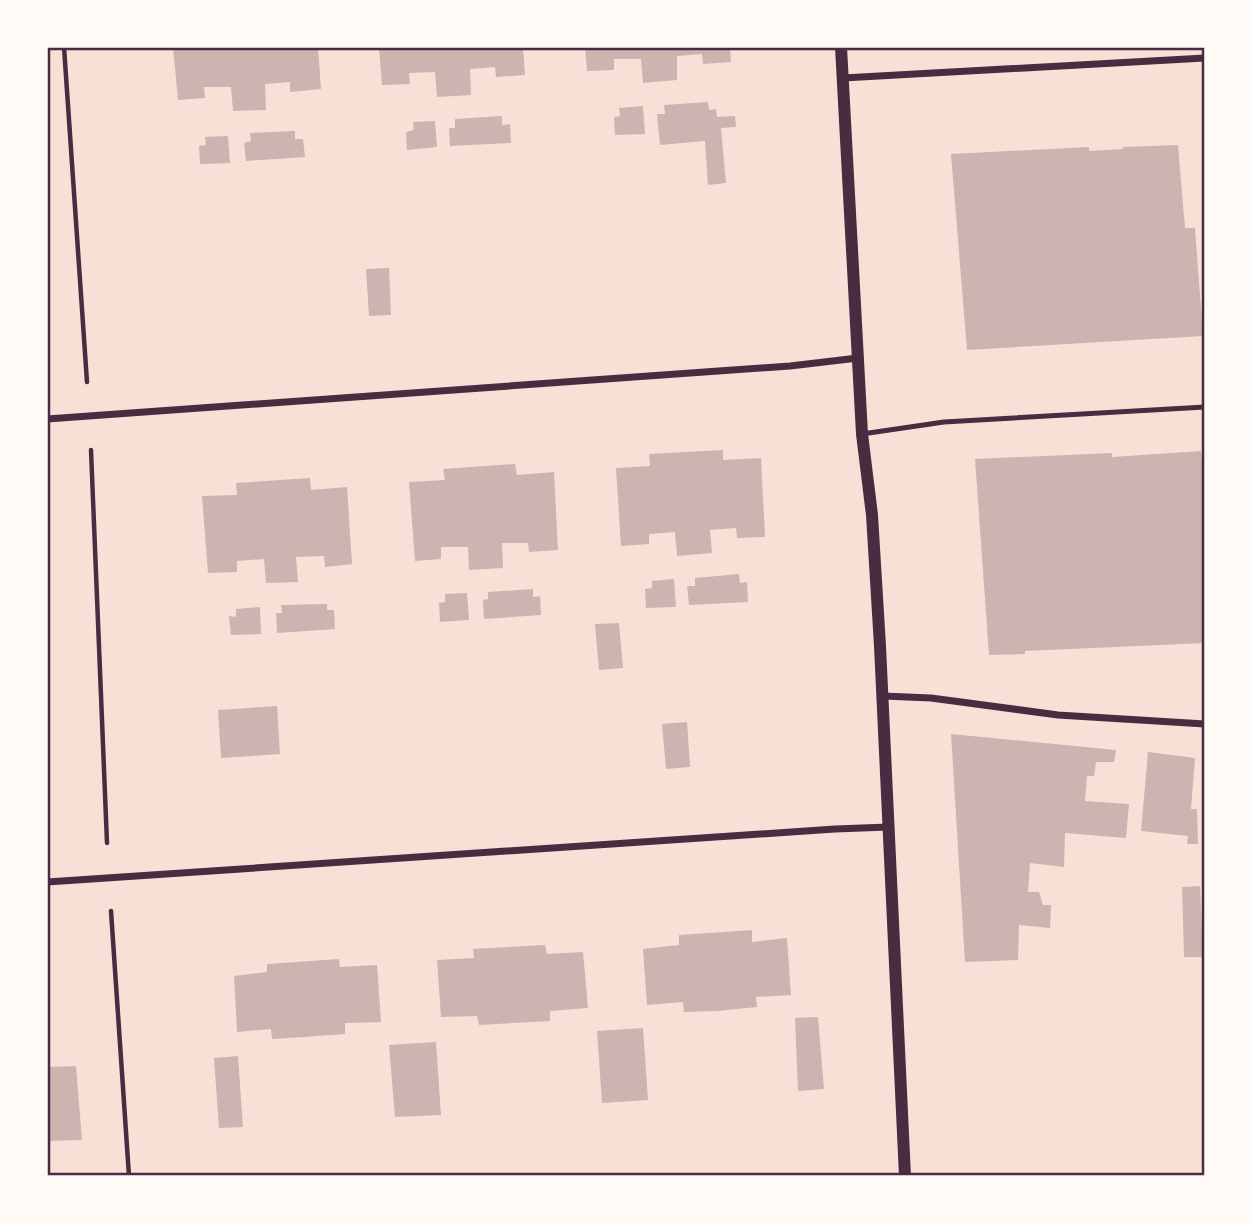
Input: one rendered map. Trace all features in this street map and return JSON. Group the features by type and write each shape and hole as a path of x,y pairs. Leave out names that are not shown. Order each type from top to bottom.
{"street":[{"path":"841,47 862,434 872,515 883,696 905,1176"},
{"path":"843,78 1205,58"},
{"path":"47,419 776,367 858,358"},
{"path":"883,696 931,698 1058,715 1205,724"},
{"path":"47,881 888,827"}],"lane":[{"path":"862,434 944,422 1205,407"}],"path":[{"path":"64,47 90,416 109,877 130,1176"}],"building":[{"path":"173,47 318,47 321,89 290,92 290,82 265,84 266,110 233,111 231,87 204,87 205,98 178,100"},
{"path":"379,47 523,47 525,75 496,77 495,67 470,69 471,95 437,97 435,72 409,73 410,84 382,85"},
{"path":"585,47 730,47 731,62 703,64 702,54 677,56 677,80 643,83 641,59 614,59 614,70 587,71"},
{"path":"708,102 709,110 716,109 717,117 735,116 736,127 721,128 726,183 708,185 705,141 660,145 657,114 665,114 664,105"},
{"path":"643,106 645,134 615,135 614,117 620,116 619,108"},
{"path":"502,116 502,125 510,124 511,143 450,146 449,128 455,128 455,119"},
{"path":"435,121 437,147 407,150 406,132 414,130 413,122"},
{"path":"295,131 295,139 303,139 305,157 246,161 244,143 251,141 250,133"},
{"path":"228,136 230,163 200,164 199,146 206,145 205,137"},
{"path":"1178,145 1185,228 1195,228 1203,336 967,350 951,154 1089,147 1089,151"},
{"path":"389,268 391,315 369,316 366,269"},
{"path":"723,450 723,460 761,458 765,537 737,538 736,528 710,530 712,553 677,556 675,532 649,534 649,544 621,546 616,468 650,466 649,454"},
{"path":"1201,451 1205,495 1205,643 989,655 975,459 1112,453 1112,457"},
{"path":"515,464 517,475 554,472 558,550 529,552 528,543 502,543 503,568 469,570 468,547 441,547 441,559 415,561 409,482 445,480 443,469"},
{"path":"310,478 311,490 347,487 352,564 325,567 324,556 296,557 298,582 266,583 264,559 237,561 237,572 208,573 202,496 237,495 236,483"},
{"path":"739,574 740,583 747,582 748,602 689,605 687,586 695,586 695,578"},
{"path":"674,579 676,607 646,608 645,589 652,588 652,581"},
{"path":"533,589 533,597 540,596 541,615 484,619 483,600 488,599 488,592"},
{"path":"467,593 469,620 440,622 439,603 445,602 445,594"},
{"path":"327,604 327,610 334,610 335,629 277,633 276,613 282,613 281,605"},
{"path":"260,607 261,634 231,635 229,616 236,617 236,609"},
{"path":"619,623 623,668 599,670 595,624"},
{"path":"277,706 280,754 221,758 218,710"},
{"path":"687,722 690,767 666,769 662,724"},
{"path":"951,734 1116,750 1114,762 1096,762 1094,776 1087,776 1085,801 1129,804 1126,838 1065,833 1064,867 1030,863 1028,892 1039,892 1043,905 1051,905 1050,928 1019,925 1018,960 965,962"},
{"path":"1148,752 1195,758 1191,809 1197,809 1198,844 1187,844 1188,836 1141,831"},
{"path":"1200,886 1203,957 1184,957 1182,887"},
{"path":"752,930 752,942 787,938 791,995 756,997 757,1007 717,1011 684,1012 683,1002 647,1005 643,949 679,945 679,935"},
{"path":"545,945 547,954 583,952 588,1008 550,1011 550,1021 479,1025 477,1016 441,1017 437,960 474,958 473,949"},
{"path":"339,959 340,967 377,965 381,1022 345,1023 345,1034 304,1037 272,1039 271,1029 237,1032 234,976 267,972 267,964"},
{"path":"818,1017 824,1089 798,1091 795,1018"},
{"path":"643,1028 648,1100 602,1103 597,1031"},
{"path":"436,1042 441,1115 395,1117 389,1045"},
{"path":"238,1056 243,1127 219,1128 214,1058"},
{"path":"76,1066 82,1140 48,1141 47,1067"}]}
